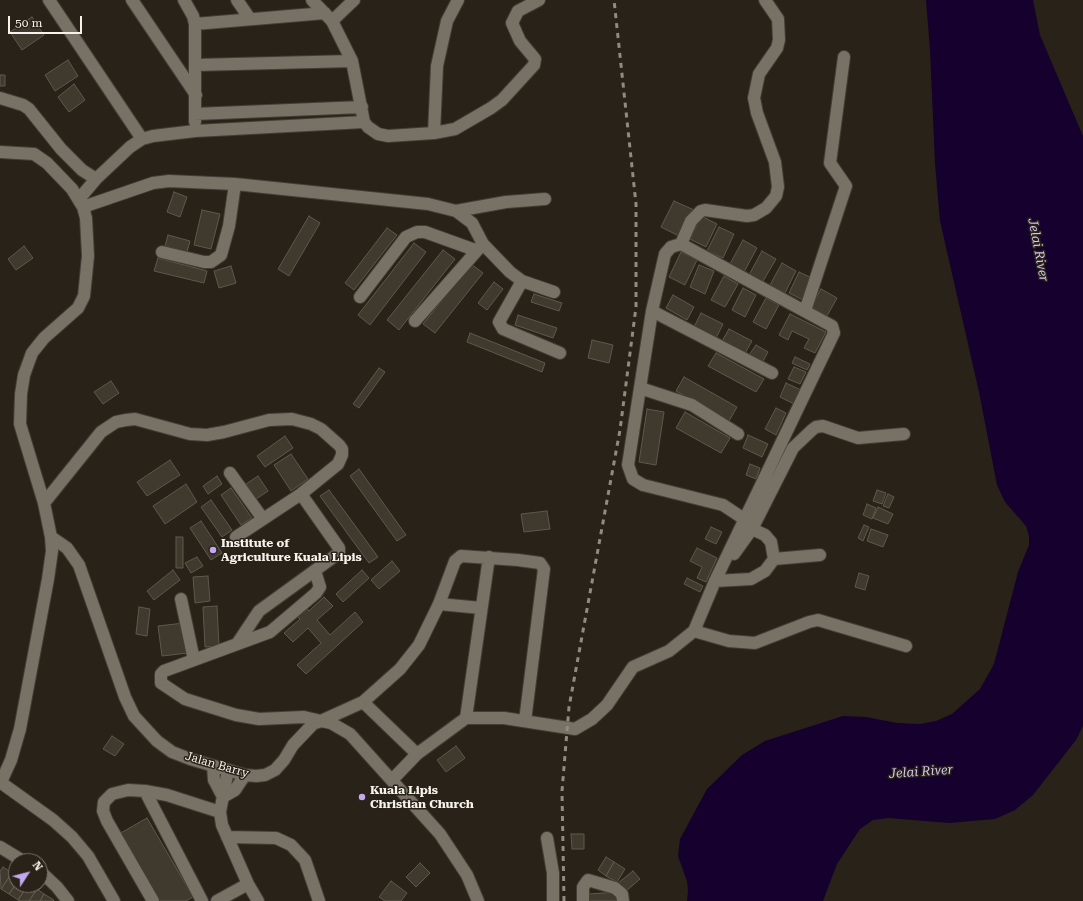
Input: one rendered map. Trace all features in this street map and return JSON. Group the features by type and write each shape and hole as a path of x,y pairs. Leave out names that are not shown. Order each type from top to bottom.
{"street":[{"path":"49,0 142,139"},
{"path":"132,0 196,95"},
{"path":"184,0 193,16 195,24 195,131"},
{"path":"237,0 250,19"},
{"path":"312,0 329,17 352,61 364,122 378,134 388,136 434,133 455,128 491,108 502,100 534,65 534,59 520,41 512,23 518,11 539,0"},
{"path":"195,24 250,19 329,17 354,0"},
{"path":"434,133 437,66 447,20 458,0"},
{"path":"744,519 723,505 643,485 633,479 628,465 652,311 665,254 671,248 681,244 691,221 701,211 705,210 747,216 754,215 766,208 776,196 778,187 775,162 757,113 754,98 760,74 777,48 779,40 778,19 765,0"},
{"path":"806,311 846,186 830,163 844,57"},
{"path":"196,66 352,61"},
{"path":"0,98 23,105 29,109 61,149 82,170 96,179"},
{"path":"195,114 362,107"},
{"path":"81,203 96,179 130,147 142,139 153,136 195,131 364,122"},
{"path":"0,152 34,154 48,164 81,203 86,218 88,256 84,296 78,308 44,338 32,354 26,369 21,394 20,424 44,503 51,537 52,551 20,729 11,760 1,782 53,820 72,838 88,856 114,901"},
{"path":"81,203 153,183 169,181 235,184 428,204 456,211 472,223 479,247"},
{"path":"162,252 204,262 211,262 221,255 229,226 235,184"},
{"path":"456,211 510,201 545,199"},
{"path":"360,297 406,237 417,232 425,232 479,247 522,281 554,292"},
{"path":"392,780 417,754 466,718 504,718 575,729 586,723 607,705 633,667 669,651 694,631 715,581 744,519 833,338 832,326 681,244"},
{"path":"415,321 479,247"},
{"path":"522,281 499,322 503,329 560,353"},
{"path":"652,311 772,373"},
{"path":"640,388 692,405 738,434"},
{"path":"44,503 101,432 116,422 135,419 190,434 207,435 269,420 292,419 311,424 321,429 339,445 342,450 342,454 338,464 301,494 236,537"},
{"path":"715,581 752,528 793,448 816,427 823,426 858,438 904,434"},
{"path":"230,473 263,519"},
{"path":"237,644 259,611 339,553 339,548 301,494"},
{"path":"715,581 751,580 765,571 774,559 771,542 765,535 752,528"},
{"name":"Jalan Barry","path":"51,537 67,548 79,565 125,698 134,716 157,742 172,752 245,775 265,775 275,770 304,733 313,724 363,702 400,669 419,645 439,604 455,561 461,556 489,557 540,563 544,569 525,721"},
{"path":"774,559 820,555"},
{"path":"466,718 489,557"},
{"path":"314,571 320,587 316,593 270,632 164,671 161,674 161,683 185,699 236,715 259,719 304,716 331,723 350,734 440,834 467,875 478,901"},
{"path":"181,599 194,660"},
{"path":"439,604 481,608"},
{"path":"694,631 729,641 755,643 809,622 818,620 906,646"},
{"path":"363,702 417,754"},
{"path":"213,766 214,780 221,805 222,825 248,884 258,901"},
{"path":"221,805 228,770"},
{"path":"221,805 235,790 245,775"},
{"path":"153,901 107,822 103,811 104,802 112,794 128,790 145,791 221,805"},
{"path":"145,791 202,901"},
{"path":"227,836 276,838 290,845 305,860 319,901"},
{"path":"547,838 553,873 553,901"},
{"path":"0,847 10,853"},
{"path":"48,879 68,901"},
{"path":"583,901 583,887 588,880 616,888 622,894 623,901"},
{"path":"217,901 248,884"}],"water":[{"name":"Jelai River","path":"926,0 1033,0 1040,35 1083,136 1083,726 1076,740 1033,795 1015,810 995,819 949,823 888,818 873,820 860,829 837,864 823,901 687,901 687,881 678,856 680,839 707,789 742,755 765,741 843,716 866,717 897,723 920,724 936,721 952,714 980,689 994,664 1018,572 1029,545 1029,536 1026,526 1005,502 997,485 979,392 940,221 935,164 930,50"}],"building":[{"path":"32,17 44,35 22,50 10,32"},
{"path":"68,60 78,76 55,91 45,75"},
{"path":"0,75 5,75 5,86 0,86"},
{"path":"74,84 85,100 69,112 58,97"},
{"path":"174,192 187,197 180,217 167,212"},
{"path":"674,201 694,210 681,237 661,227"},
{"path":"202,210 220,214 211,249 194,245"},
{"path":"309,216 320,223 289,276 278,269"},
{"path":"701,216 717,224 706,247 690,239"},
{"path":"719,227 734,234 723,258 707,251"},
{"path":"387,228 397,235 354,290 345,283"},
{"path":"168,235 190,241 187,252 165,246"},
{"path":"743,240 757,248 744,272 730,264"},
{"path":"414,243 426,252 370,325 358,315"},
{"path":"24,246 33,258 16,270 8,259"},
{"path":"443,250 455,259 399,330 387,320"},
{"path":"762,251 776,259 762,283 749,275"},
{"path":"681,252 697,260 685,285 669,277"},
{"path":"158,258 207,271 204,283 154,271"},
{"path":"782,263 796,271 785,293 770,285"},
{"path":"471,264 483,273 435,333 423,324"},
{"path":"699,265 714,271 705,294 690,287"},
{"path":"231,266 236,283 219,288 214,271"},
{"path":"799,272 814,279 803,300 789,293"},
{"path":"724,276 738,284 725,307 711,300"},
{"path":"494,282 503,289 487,310 478,303"},
{"path":"743,288 756,295 745,317 732,310"},
{"path":"821,289 837,298 827,316 811,307"},
{"path":"534,294 562,303 559,311 531,302"},
{"path":"673,295 694,307 687,320 666,308"},
{"path":"766,298 779,305 766,329 753,322"},
{"path":"701,313 723,324 716,338 694,327"},
{"path":"790,314 826,332 815,353 804,348 809,339 792,331 788,340 779,335"},
{"path":"518,315 557,328 553,338 515,325"},
{"path":"729,329 752,341 744,355 721,343"},
{"path":"470,333 545,363 542,372 467,342"},
{"path":"592,340 613,345 609,363 588,358"},
{"path":"756,345 768,352 762,363 749,355"},
{"path":"716,353 764,379 756,392 708,366"},
{"path":"795,357 810,364 807,370 792,363"},
{"path":"794,367 806,372 800,384 788,379"},
{"path":"379,368 385,372 359,408 353,404"},
{"path":"684,377 737,407 729,421 676,391"},
{"path":"111,381 119,393 103,404 94,392"},
{"path":"786,383 801,390 794,404 780,397"},
{"path":"776,408 786,413 776,435 765,429"},
{"path":"647,409 664,412 656,465 639,462"},
{"path":"685,412 730,438 721,453 676,428"},
{"path":"748,435 768,444 762,457 743,448"},
{"path":"285,436 293,448 265,467 257,456"},
{"path":"291,454 308,479 291,491 274,465"},
{"path":"170,460 180,475 147,496 137,482"},
{"path":"750,464 760,468 756,479 746,475"},
{"path":"359,469 406,535 397,541 350,476"},
{"path":"217,476 222,484 208,494 203,486"},
{"path":"258,476 268,491 256,499 246,484"},
{"path":"186,484 197,502 165,524 153,506"},
{"path":"231,488 252,518 241,525 221,495"},
{"path":"329,490 378,557 369,563 320,496"},
{"path":"877,490 886,493 882,504 873,501"},
{"path":"888,494 894,497 889,508 883,506"},
{"path":"211,500 232,530 222,537 201,507"},
{"path":"867,504 876,508 872,519 863,515"},
{"path":"878,507 893,514 888,524 873,518"},
{"path":"547,511 550,529 524,532 521,514"},
{"path":"201,521 222,553 211,560 190,528"},
{"path":"864,525 869,527 863,541 858,538"},
{"path":"711,527 722,532 716,544 705,539"},
{"path":"871,529 888,535 883,547 867,541"},
{"path":"176,537 183,537 183,568 176,568"},
{"path":"697,548 717,558 706,582 697,578 702,567 690,561"},
{"path":"197,557 203,566 191,573 185,563"},
{"path":"392,561 400,571 379,589 371,580"},
{"path":"173,570 180,580 154,600 147,591"},
{"path":"362,570 369,578 343,602 336,594"},
{"path":"859,573 869,576 865,590 855,587"},
{"path":"208,576 210,601 195,603 193,577"},
{"path":"687,578 703,586 700,592 684,584"},
{"path":"324,597 333,606 317,620 330,635 355,612 363,622 306,674 297,665 321,643 308,628 293,642 284,633 300,619 295,614 304,606 309,611"},
{"path":"217,606 219,646 205,647 203,607"},
{"path":"139,607 150,609 147,636 136,634"},
{"path":"184,623 188,653 162,656 158,626"},
{"path":"112,736 124,744 115,756 103,749"},
{"path":"456,746 465,758 446,772 437,760"},
{"path":"147,818 193,897 186,901 158,901 119,834"},
{"path":"571,834 584,834 584,849 572,849"},
{"path":"606,857 614,862 606,876 598,870"},
{"path":"614,862 625,869 617,882 606,876"},
{"path":"420,863 430,873 416,887 406,877"},
{"path":"3,867 8,870 8,879 1,889 0,871"},
{"path":"633,871 640,879 625,892 618,883"},
{"path":"8,879 8,893 10,893 9,894 1,889"},
{"path":"391,881 407,893 401,901 385,901 379,897"},
{"path":"619,892 619,901 589,901 588,894"},
{"path":"10,893 23,893 18,900 9,894"},
{"path":"23,893 34,893 29,901 18,900"},
{"path":"34,893 44,894 40,901 29,901"},
{"path":"44,894 54,900 40,901"}],"railway":[{"path":"564,901 562,791 569,707 620,430 636,307 636,204 614,0"}],"place":[{"name":"Institute of Agriculture Kuala Lipis","path":"213,550"},
{"name":"Kuala Lipis Christian Church","path":"362,797"}]}
